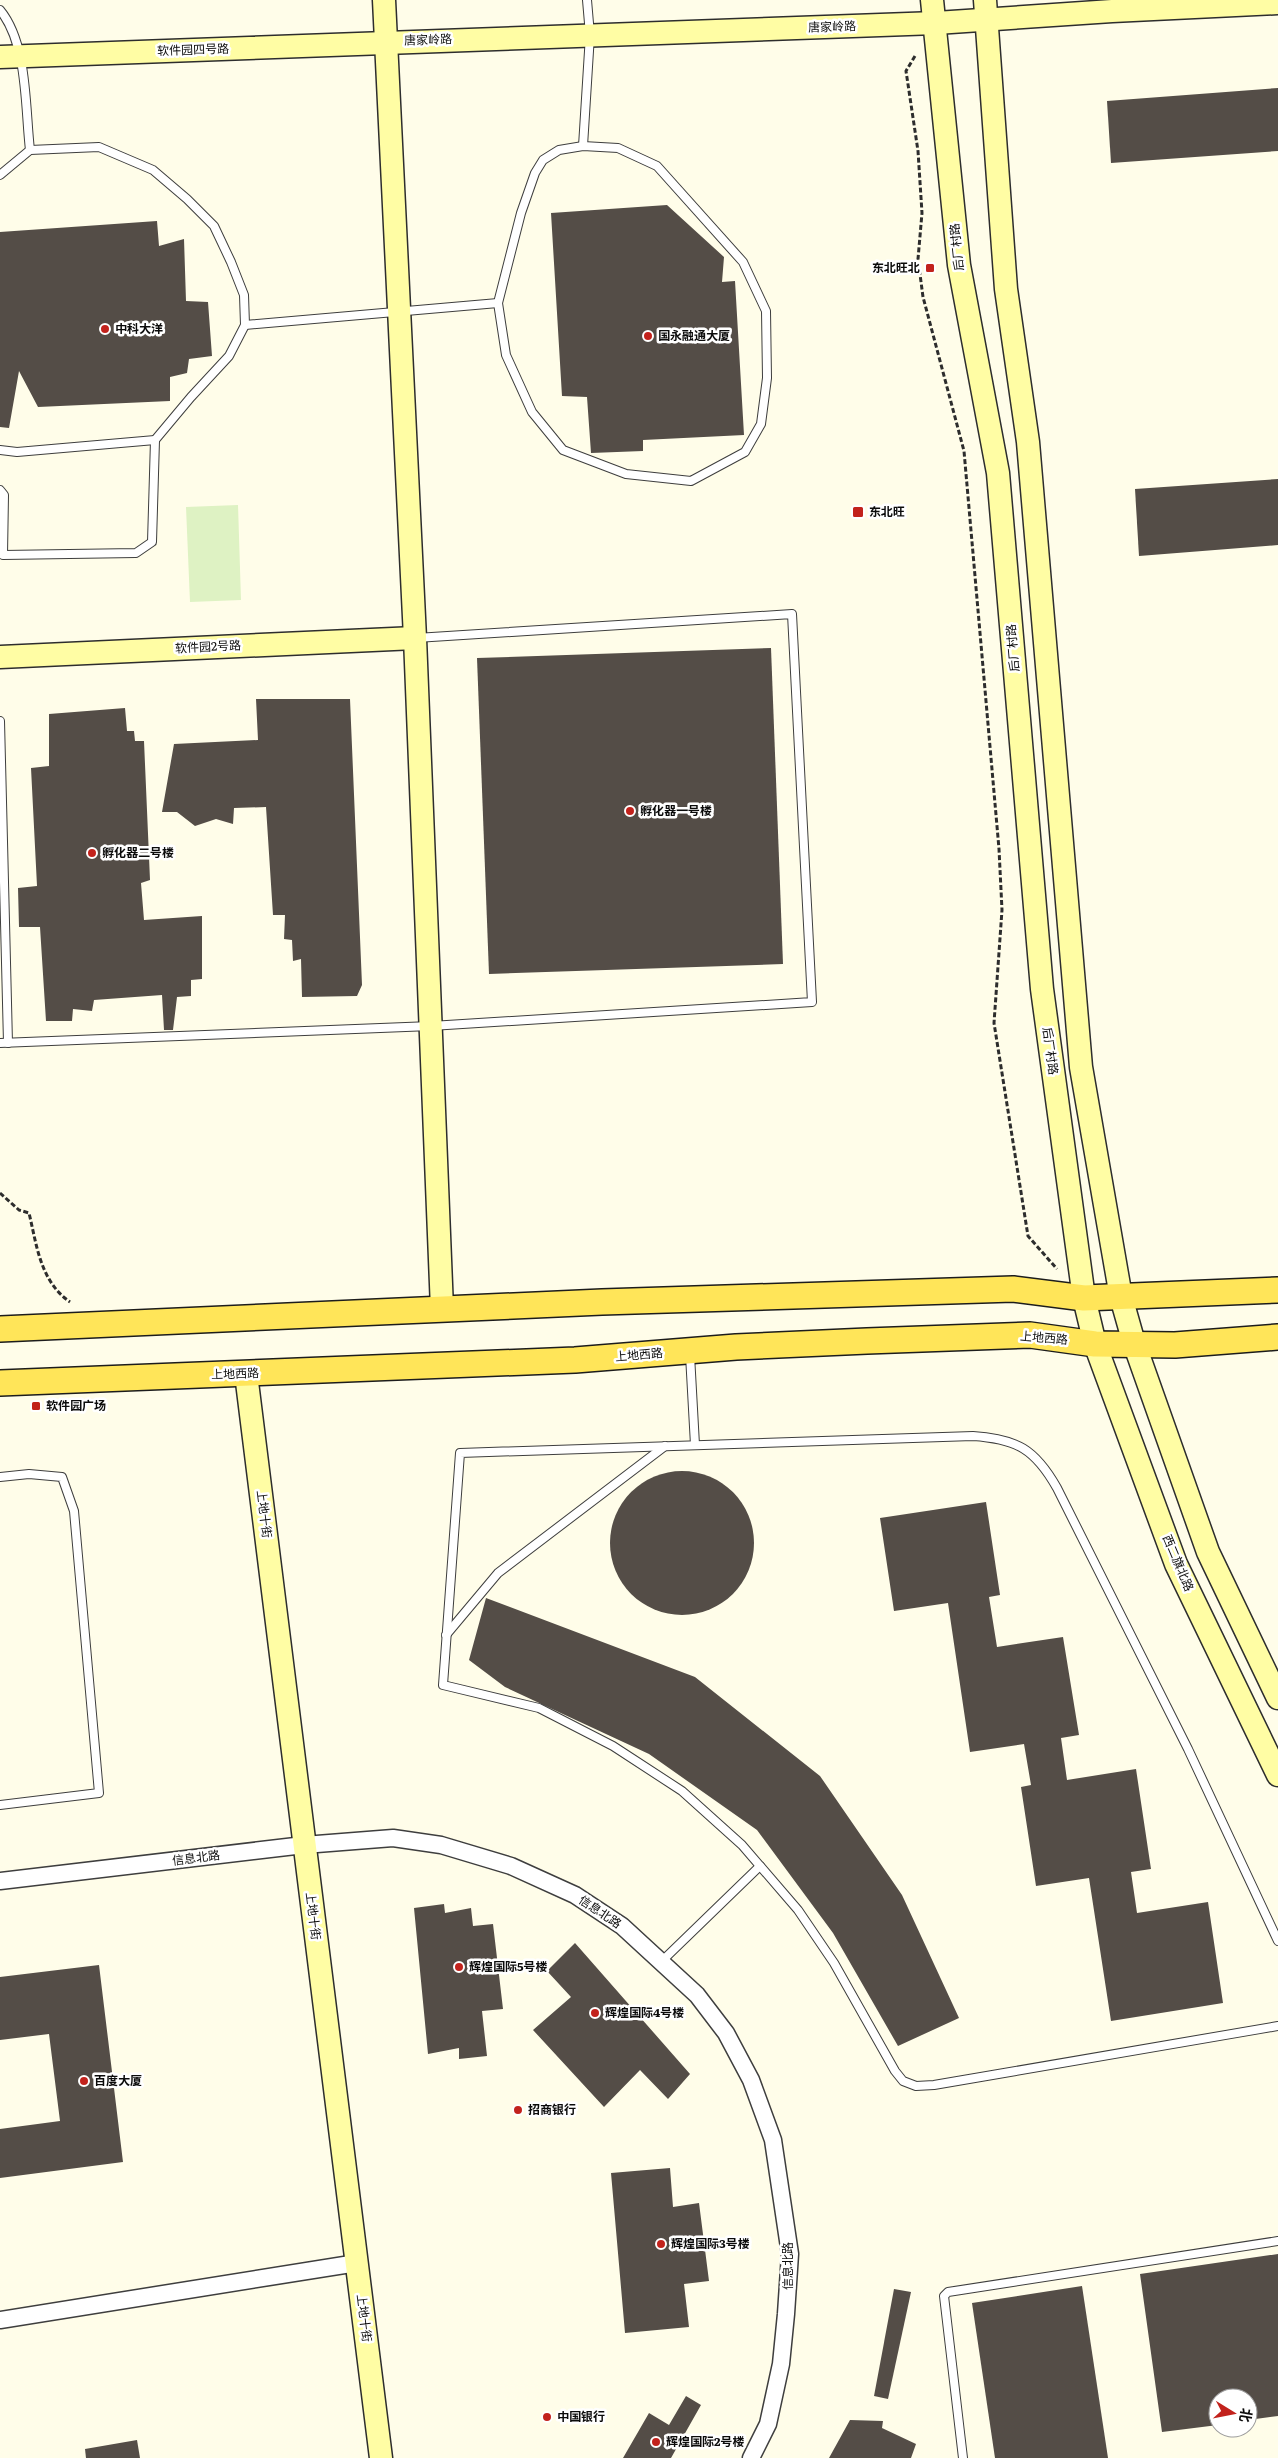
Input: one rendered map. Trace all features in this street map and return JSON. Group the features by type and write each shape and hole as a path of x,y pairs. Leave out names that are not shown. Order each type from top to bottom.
{"main road":[{"path":"0,1329 602,1302 1014,1289 1084,1298 1278,1290"},
{"name":"上地西路","path":"0,1383 574,1360 755,1346 1030,1335 1095,1344 1175,1344 1278,1338"}],"street":[{"path":"384,0 415,638 442,1309"},
{"name":"后厂村路","path":"932,0 936,23 959,265 998,473 1042,989 1084,1298 1095,1344"},
{"name":"唐家岭路","path":"386,42 936,23 986,10 1112,11 1278,3"},
{"path":"986,10 1006,289 1028,442 1081,1067 1121,1296 1134,1343 1208,1552 1278,1698"},
{"name":"软件园四号路","path":"10,57 386,42"},
{"name":"软件园2号路","path":"0,657 415,638"},
{"name":"西二旗北路","path":"1095,1344 1176,1564 1278,1776"},
{"name":"上地十街","path":"246,1374 381,2458"},
{"name":"信息北路","path":"0,1881 304,1845 393,1838 441,1844 510,1866 575,1895 622,1926 697,1994 726,2033 752,2080 773,2140 790,2254 781,2364 768,2424 751,2458"},
{"path":"0,2320 357,2263"}],"lane":[{"path":"583,146 590,35 587,0"},
{"path":"0,10 12,27 10,57 30,150"},
{"path":"583,146 618,148 657,166 744,262 766,311 767,378 761,424 745,452 691,481 626,474 563,450 532,412 506,354 498,303 521,213 535,173 543,160 559,150 583,146"},
{"path":"0,175 30,150 99,147 153,170 187,198 214,226 244,295 245,325 229,356 190,396 155,440 152,542 136,554 3,555 4,495 0,490"},
{"path":"245,325 400,310 498,303"},
{"path":"0,450 27,451 155,440"},
{"path":"0,721 4,1043 431,1026 812,1002 792,614 415,638"},
{"path":"690,1351 696,1445"},
{"path":"1278,1941 1188,1749 1044,1465 1025,1449 1000,1438 973,1436 460,1453 443,1685 539,1708 613,1746 682,1791 742,1845 798,1910 834,1963 894,2071 903,2081 916,2086 944,2083 1278,2026"},
{"path":"446,1635 498,1573 664,1446"},
{"path":"0,1477 29,1474 62,1477 74,1511 99,1793 0,1806"},
{"path":"662,1961 760,1866"},
{"path":"963,2458 944,2296 948,2292 1278,2241"}],"path":[{"path":"916,55 906,70 918,151 922,213 918,259 923,297 964,451 999,849 1002,910 994,1022 1028,1236 1059,1270"},
{"path":"0,1192 20,1210 28,1213 38,1256 48,1280 71,1303"}],"green space":[{"path":"238,505 241,600 190,602 186,507"}],"building":[{"path":"1278,88 1278,151 1111,163 1107,101"},
{"name":"国永融通大厦","path":"667,205 724,257 722,282 735,281 744,435 643,440 643,451 591,453 587,397 562,396 551,213"},
{"name":"中科大洋","path":"157,221 159,246 184,239 186,301 208,302 212,356 189,359 187,373 170,377 170,401 38,407 19,371 9,428 0,427 0,232"},
{"path":"1278,479 1278,545 1139,556 1135,489"},
{"name":"孵化器一号楼","path":"771,648 783,964 489,974 477,658"},
{"path":"256,699 350,699 362,985 357,996 302,997 301,959 293,961 292,940 284,939 285,915 273,915 266,807 234,808 233,824 216,819 195,826 177,812 162,812 174,744 258,740"},
{"path":"125,708 127,731 134,731 135,741 144,741 150,880 141,883 144,920 202,916 202,979 191,980 191,996 177,997 173,1030 164,1030 162,995 94,1000 92,1011 73,1009 72,1021 46,1021 40,927 19,927 18,888 37,886 31,768 49,766 49,714"},
{"path":"682,1471 710,1476 733,1492 749,1515 754,1543 749,1571 733,1594 710,1610 682,1615 654,1610 631,1594 615,1571 610,1543 615,1515 631,1492 654,1476"},
{"path":"986,1502 1000,1595 989,1597 997,1647 1063,1637 1079,1735 1061,1738 1067,1780 1136,1769 1151,1869 1131,1872 1137,1913 1208,1902 1223,2003 1111,2021 1089,1878 1036,1886 1021,1787 1031,1785 1024,1744 970,1752 948,1603 894,1611 880,1518"},
{"path":"486,1598 695,1677 820,1776 902,1895 959,2018 898,2046 833,1933 757,1830 649,1754 505,1687 469,1660"},
{"name":"辉煌国际5号楼","path":"444,1904 445,1913 471,1908 473,1926 493,1924 503,2009 482,2011 487,2056 459,2059 459,2048 428,2054 414,1908"},
{"name":"辉煌国际4号楼","path":"575,1943 690,2074 668,2099 640,2070 604,2107 533,2030 571,1997 547,1971"},
{"name":"百度大厦","path":"99,1965 123,2162 0,2178 0,2129 60,2121 49,2034 0,2040 0,1977"},
{"name":"辉煌国际3号楼","path":"670,2168 673,2207 699,2203 709,2281 684,2284 689,2327 625,2333 611,2173"},
{"path":"1278,2254 1278,2416 1258,2419 1258,2388 1208,2388 1208,2426 1162,2432 1140,2274"},
{"path":"1082,2286 1108,2458 995,2458 972,2303"},
{"path":"894,2289 911,2292 888,2399 874,2396"},
{"name":"辉煌国际2号楼","path":"686,2396 701,2405 671,2458 623,2458 649,2413 669,2425"},
{"path":"850,2420 883,2421 882,2428 916,2444 911,2458 829,2458"},
{"path":"137,2440 140,2458 86,2458 85,2449"}],"place":[{"name":"东北旺北","path":"930,268"},
{"name":"中科大洋","path":"105,329"},
{"name":"国永融通大厦","path":"648,336"},
{"name":"东北旺","path":"858,512"},
{"name":"孵化器一号楼","path":"630,811"},
{"name":"孵化器二号楼","path":"92,853"},
{"name":"软件园广场","path":"36,1406"},
{"name":"辉煌国际5号楼","path":"459,1967"},
{"name":"辉煌国际4号楼","path":"595,2013"},
{"name":"百度大厦","path":"84,2081"},
{"name":"招商银行","path":"518,2110"},
{"name":"辉煌国际3号楼","path":"661,2244"},
{"name":"中国银行","path":"547,2417"},
{"name":"辉煌国际2号楼","path":"656,2442"}]}
